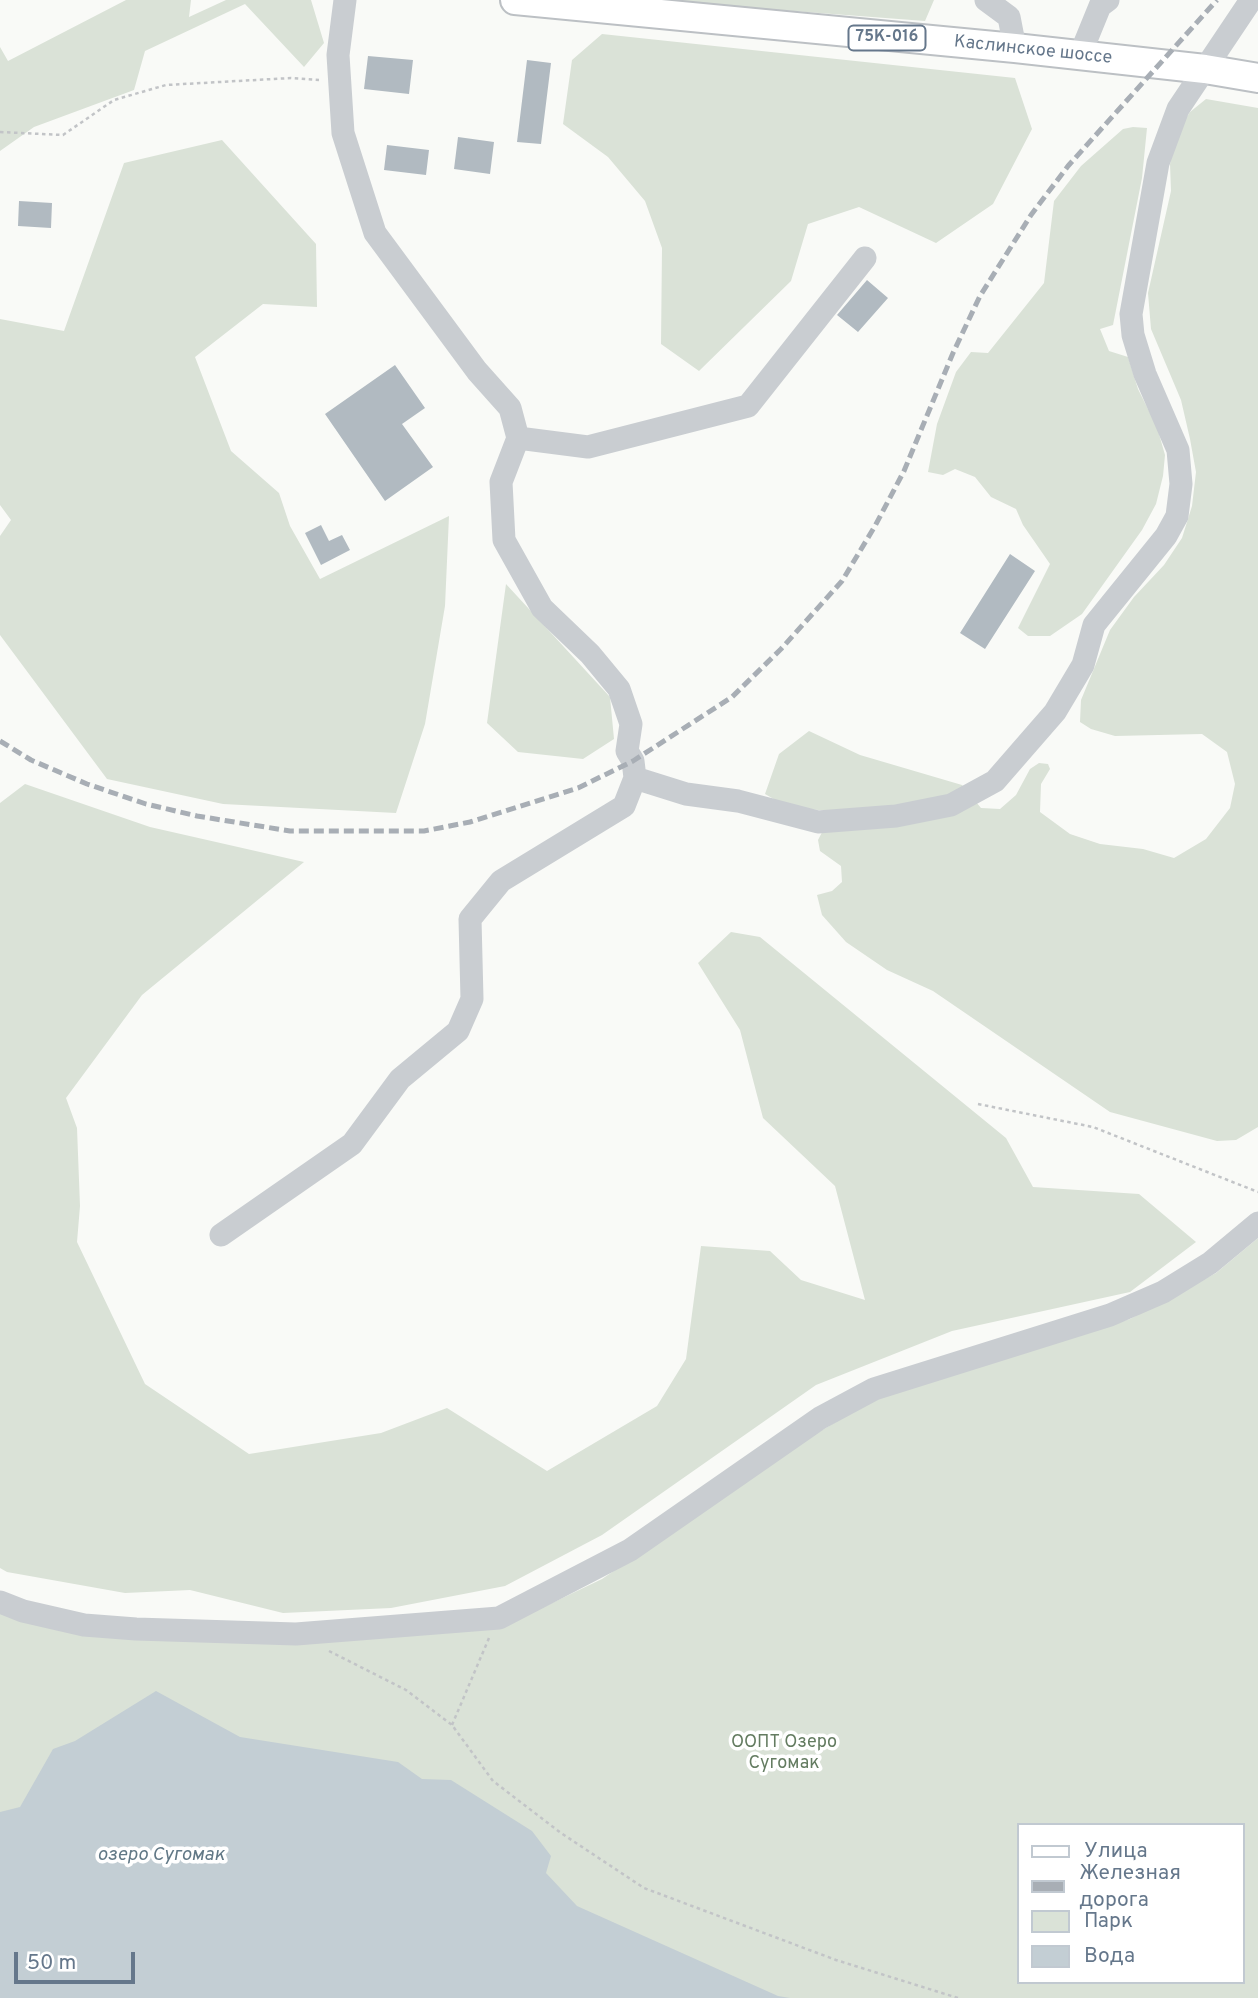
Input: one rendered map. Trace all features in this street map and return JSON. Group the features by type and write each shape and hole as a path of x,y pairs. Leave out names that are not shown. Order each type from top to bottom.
{"main road":[{"name":"Каслинское шоссе","path":"515,0 1014,48 1205,69 1258,78"}],"street":[{"path":"221,1235 352,1144 400,1079 457,1031 472,999 470,919 501,881 624,806 635,778 633,761 627,751 631,724 619,689 590,654 542,608 504,540 501,482 518,438 510,408 477,371 375,233 342,133 338,55 345,0"},
{"path":"986,0 1009,17 1014,48"},
{"path":"1080,55 1100,6 1108,0"},
{"path":"635,778 686,794 738,801 818,821 896,816 951,805 995,781 1055,712 1083,665 1094,625 1167,536 1177,516 1181,484 1178,450 1145,373 1133,335 1131,314 1158,163 1178,109 1251,0"},
{"path":"518,438 588,447 748,406 865,258"},
{"path":"0,1602 23,1611 83,1625 296,1634 499,1618 631,1550 820,1418 874,1389 1110,1315 1163,1292 1210,1263 1258,1223"}],"path":[{"path":"0,132 62,135 114,100 166,85 290,78 340,82"},
{"path":"978,1104 1093,1127 1258,1192"},
{"path":"452,1726 475,1667 499,1618"},
{"path":"296,1634 406,1690 452,1726 493,1781 561,1833 644,1888 836,1960 958,1998"}],"green space":[{"path":"126,0 191,0 189,17 226,0 311,0 324,43 304,67 245,4 145,51 134,90 34,127 0,151 0,47 8,61"},
{"path":"647,0 934,0 925,21"},
{"path":"602,34 1015,78 1032,129 993,204 936,243 859,207 808,224 791,281 699,371 661,344 662,248 645,201 608,157 563,124 572,60"},
{"path":"1206,99 1258,108 1258,1127 1236,1140 1217,1141 1110,1112 933,991 887,970 846,942 822,915 817,895 832,891 842,882 841,866 820,851 818,840 833,811 789,808 765,794 779,754 809,731 860,755 962,785 981,808 1000,809 1016,795 1030,769 1039,763 1048,764 1050,769 1041,784 1040,812 1070,834 1100,844 1143,849 1174,858 1206,839 1230,808 1235,784 1227,752 1202,734 1115,736 1091,729 1080,722 1081,700 1110,630 1134,597 1164,565 1182,538 1192,506 1196,472 1190,439 1181,400 1151,329 1148,293 1171,191 1170,164 1177,131 1190,112"},
{"path":"1147,128 1142,178 1113,325 1100,329 1109,351 1128,357 1138,389 1157,427 1165,455 1163,476 1156,504 1142,530 1082,614 1050,636 1028,636 1018,628 1050,564 1023,525 1016,509 991,497 975,477 955,469 943,475 928,472 937,424 956,372 971,352 988,353 1044,283 1054,201 1081,166 1123,129"},
{"path":"222,140 316,244 317,307 263,304 195,357 231,451 279,493 290,526 320,579 449,516 445,606 425,724 396,813 223,804 107,779 0,635 0,536 11,520 0,505 0,319 64,331 124,163"},
{"path":"506,584 610,697 614,739 583,759 518,752 487,723"},
{"path":"25,784 150,827 304,862 142,995 66,1098 77,1128 80,1206 77,1242 145,1384 249,1454 381,1433 447,1408 547,1471 657,1406 686,1359 701,1246 770,1251 801,1280 865,1300 835,1186 763,1118 740,1030 698,963 731,932 760,937 1006,1138 1033,1187 1139,1194 1196,1242 1130,1292 952,1331 816,1385 602,1535 505,1586 391,1608 283,1613 190,1590 125,1593 7,1572 0,1568 0,803"},
{"name":"ООПТ Озеро Сугомак","path":"1258,1238 1258,1998 0,1998 0,1612 36,1625 504,1626 602,1579 814,1435 887,1391 1130,1319 1216,1273"}],"water":[{"name":"озеро Сугомак","path":"156,1691 240,1737 398,1762 422,1779 451,1780 532,1831 551,1856 546,1873 577,1906 778,1996 790,1998 0,1998 0,1812 20,1807 53,1749 75,1741"}],"building":[{"path":"368,56 413,60 409,94 364,89"},
{"path":"527,60 551,63 541,144 517,142"},
{"path":"458,137 494,142 490,174 454,169"},
{"path":"387,145 429,150 426,175 384,170"},
{"path":"19,201 52,203 51,228 18,226"},
{"path":"867,280 888,298 858,332 837,315"},
{"path":"395,365 425,408 402,424 433,467 385,501 325,414"},
{"path":"321,525 329,541 342,535 350,550 321,565 305,533"},
{"path":"1010,554 1035,571 985,649 960,633"}],"railway":[{"path":"0,741 31,760 87,784 146,804 197,816 290,831 424,831 470,822 578,788 633,761 732,697 781,649 842,581 904,471 980,296 1031,215 1068,166 1217,0"}]}
